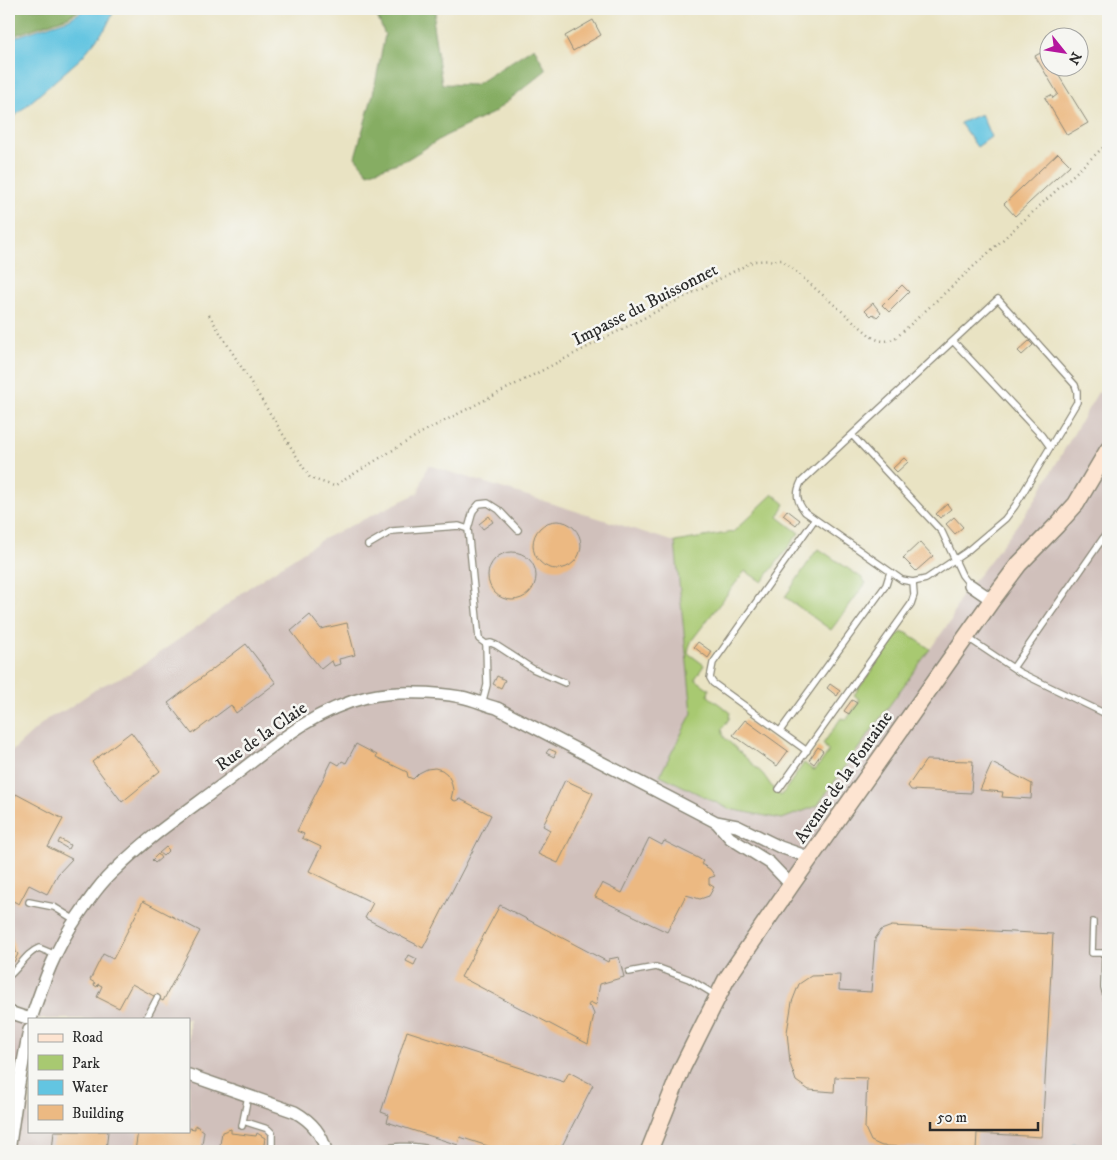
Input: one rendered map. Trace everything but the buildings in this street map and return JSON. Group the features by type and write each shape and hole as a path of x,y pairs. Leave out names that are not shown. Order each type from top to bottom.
{"street":[{"name":"Avenue de la Fontaine","path":"649,1151 678,1075 717,996 735,966 992,600 1019,564 1076,504 1108,450"},
{"path":"970,585 992,600"},
{"name":"Rue de la Claie","path":"31,1018 56,955 75,920 114,870 145,843 285,736 311,719 343,705 368,697 439,693 464,697 497,708 716,822 737,826 780,847 811,858"},
{"name":"Rue de la Claie","path":"716,822 730,838 770,863 791,885"},
{"path":"9,1012 28,1018"},
{"path":"9,1151 28,1035"},
{"path":"190,1076 295,1112 316,1130 326,1151"}],"lane":[{"path":"998,299 1075,385 1077,391 1076,402 1015,506 1006,518 954,560 926,579 913,582 902,580 805,512 797,499 797,490 801,482 953,340 998,299"},
{"path":"953,340 1050,447"},
{"path":"852,435 942,532 954,560 970,585"},
{"path":"518,530 499,510 488,503 479,504 473,511 468,529 479,639 486,644 496,645 533,669 565,683"},
{"path":"807,751 713,683 710,678 710,670 713,663 815,519"},
{"path":"368,545 392,531 459,526 468,529"},
{"path":"1013,668 1108,531"},
{"path":"1104,538 1108,543"},
{"path":"780,731 886,585 890,572"},
{"path":"780,789 911,604 914,595 913,582"},
{"path":"966,637 1013,668 1108,715"},
{"path":"482,704 487,685 486,644"},
{"path":"29,902 60,909 75,920"},
{"path":"1093,922 1092,953 1105,954 1104,986 1108,1004"},
{"path":"9,976 32,951 39,948 56,955"},
{"path":"630,972 656,967 689,979 717,996"},
{"path":"147,1018 158,998"},
{"path":"248,1096 242,1123 268,1129 272,1133 272,1151"},
{"path":"365,1151 390,1146 437,1151"}],"path":[{"name":"Impasse du Buissonnet","path":"209,315 310,478 334,486 421,433 754,261 782,260 872,337 881,341 891,341 899,336 1108,143"}],"shaded area":[{"path":"1098,392 1108,397 1108,1151 9,1151 9,754 47,719 67,709 99,687 130,673 214,615 248,588 321,540 418,493 428,465 675,542 692,713 661,775 817,806 951,620 962,593 980,574 1032,505"}],"green space":[{"path":"9,9 82,9 68,17 9,37"},
{"path":"374,9 437,9 433,25 442,84 475,85 534,47 546,70 493,113 445,136 406,160 368,173 355,157 373,94 385,35"},
{"path":"773,494 785,504 778,517 799,533 762,582 745,571 692,640 688,653 704,665 695,679 709,689 708,696 730,712 729,719 722,729 724,737 763,774 775,791 781,796 804,763 813,770 816,769 828,753 823,744 841,718 847,719 860,700 854,695 897,635 903,632 907,633 930,649 817,806 782,819 729,809 660,775 692,713 675,542 733,532"},
{"path":"819,549 862,578 866,583 831,630 785,597"}],"water":[{"path":"86,9 115,9 105,29 81,58 9,121 9,39 69,19"},
{"path":"981,114 991,137 977,147 960,123"},
{"path":"1074,1144 1100,1149 1102,1151 1065,1151"}]}
